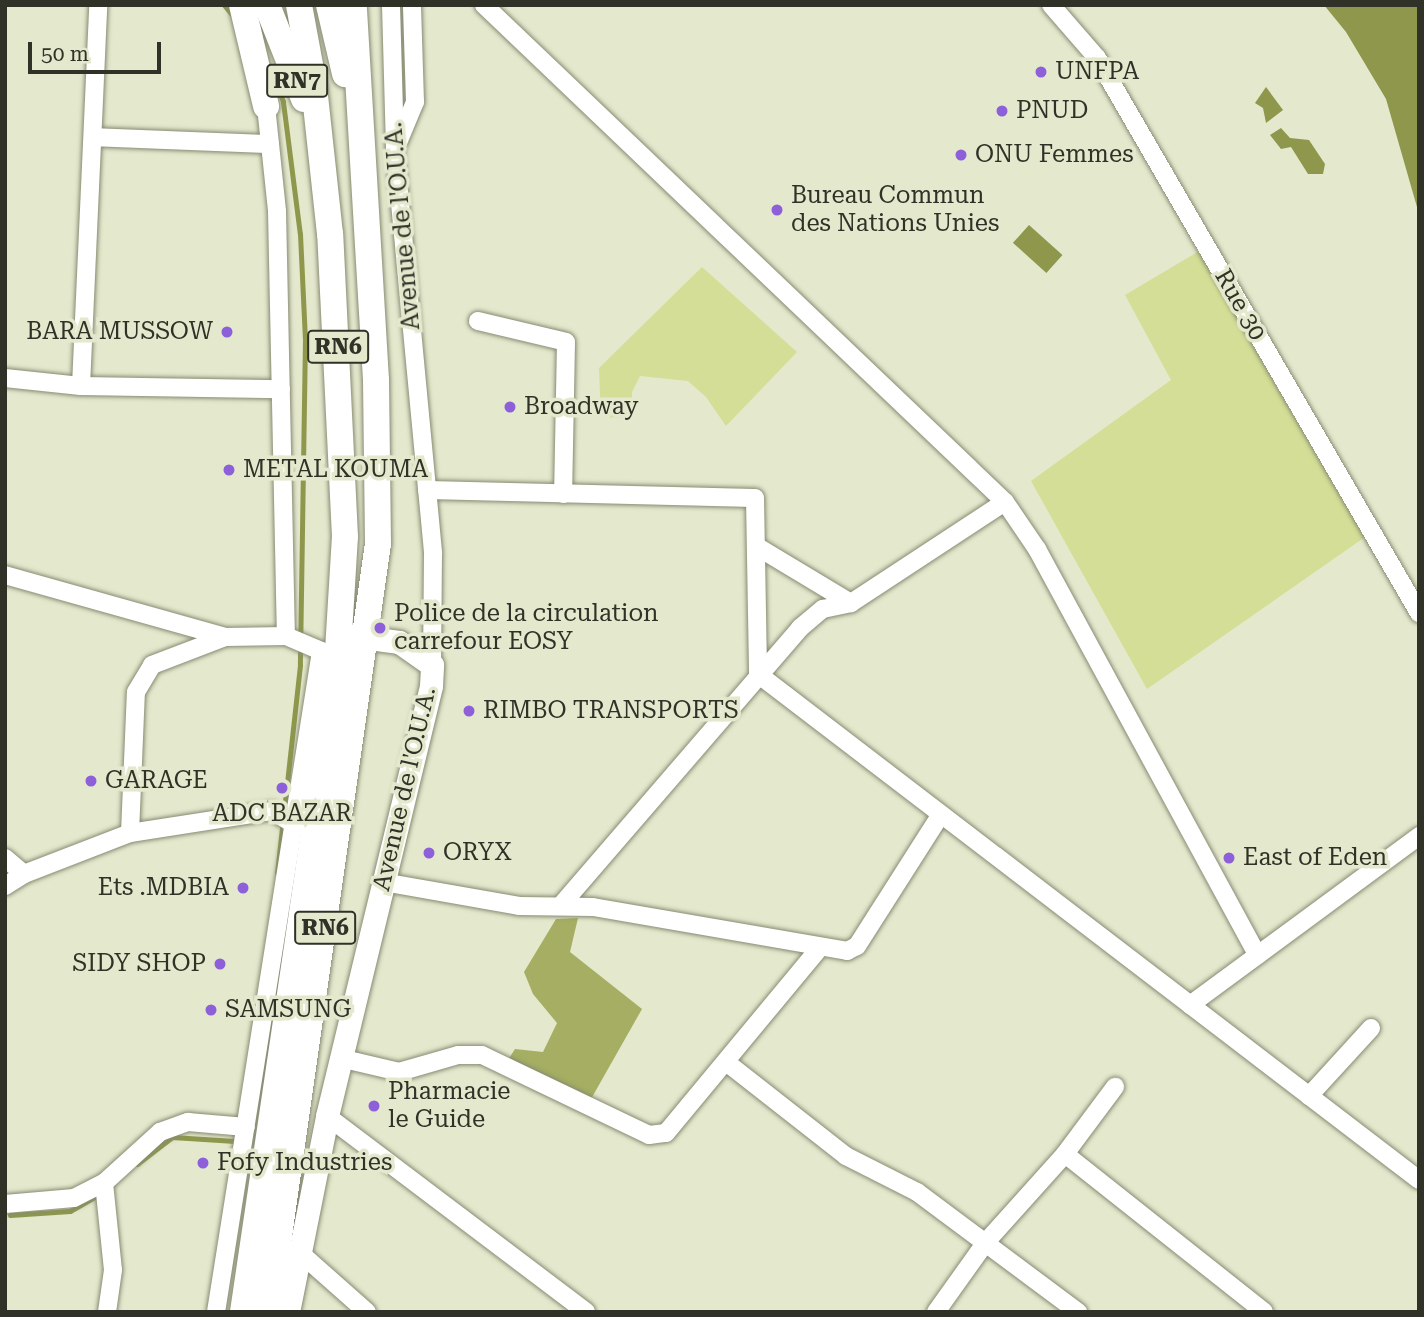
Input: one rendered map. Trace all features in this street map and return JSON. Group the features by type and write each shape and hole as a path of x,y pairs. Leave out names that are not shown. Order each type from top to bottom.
{"highway":[{"path":"242,5 266,106"},
{"name":"RN7","path":"267,5 304,97 322,158"},
{"name":"RN6","path":"243,1312 335,688 330,643 345,537 337,314 322,158 299,5"},
{"name":"RN6","path":"329,5 359,133"},
{"name":"RN7","path":"354,5 359,133"},
{"name":"Avenue de l'O.U.A.","path":"268,1312 378,544 380,471 359,133"}],"main road":[{"path":"330,643 366,638 399,642 432,665"},
{"name":"Avenue de l'O.U.A.","path":"288,1312 327,1116 344,1059 383,881 424,723 432,665"}],"street":[{"path":"82,386 98,5"},
{"name":"Avenue de l'O.U.A.","path":"391,5 395,150 433,553 432,665"},
{"path":"395,150 415,102 412,5"},
{"path":"484,5 1005,502 1037,550 1257,955"},
{"name":"Rue 30","path":"1051,5 1097,58 1419,613"},
{"path":"266,106 277,211 286,636"},
{"path":"93,137 270,144"},
{"path":"478,321 566,342 563,494"},
{"path":"5,378 82,386 281,389"},
{"path":"427,490 755,498 758,674"},
{"path":"562,904 758,674 823,609 851,603 1005,502"},
{"path":"756,546 851,603"},
{"path":"5,575 225,637 286,636 330,643 292,822 216,1312"},
{"path":"130,833 139,680 152,666 225,637"},
{"path":"758,674 1419,1180"},
{"path":"5,886 24,874 130,833 272,811 292,822"},
{"path":"383,881 519,906 562,904 819,949 848,951 857,946 941,814"},
{"path":"1190,1005 1419,836"},
{"path":"5,858 24,874"},
{"path":"344,1059 399,1072 458,1055 482,1055 649,1135 666,1133 819,949"},
{"path":"1309,1096 1371,1028"},
{"path":"726,1062 846,1156 917,1192 1078,1312"},
{"path":"936,1312 986,1242 1065,1154 1115,1087"},
{"path":"327,1116 586,1312"},
{"path":"5,1204 74,1198 104,1183 160,1132 188,1122 246,1127"},
{"path":"1065,1154 1264,1312"},
{"path":"104,1183 113,1270 107,1312"},
{"path":"298,1251 367,1312"}],"shaded area":[{"path":"1324,5 1419,5 1419,214 1386,99 1346,32"},
{"path":"1266,87 1283,110 1266,123 1263,108 1255,103"},
{"path":"1281,128 1290,138 1309,140 1325,164 1323,174 1308,174 1291,147 1281,149 1270,135"},
{"path":"1029,225 1062,255 1046,273 1013,243"},
{"path":"1211,244 1378,528 1147,689 1031,481 1171,380 1125,295"},
{"path":"702,267 797,352 726,426 706,397 688,381 640,376 632,392 632,418 601,417 599,368"},
{"path":"578,918 570,952 642,1009 591,1099 508,1060 515,1049 543,1052 557,1023 533,994 524,972 556,919"}],"waterway":[{"path":"224,5 235,18"},
{"path":"270,69 283,102 300,234 305,339 300,665 277,873"},
{"path":"137,1164 172,1137 235,1141"},
{"path":"10,1215 70,1211 99,1194"}],"place":[{"name":"UNFPA","path":"1041,72"},
{"name":"PNUD","path":"1002,111"},
{"name":"ONU Femmes","path":"961,155"},
{"name":"Bureau Commun des Nations Unies","path":"777,210"},
{"name":"BARA MUSSOW","path":"227,332"},
{"name":"Broadway","path":"510,407"},
{"name":"METAL KOUMA","path":"229,470"},
{"name":"Police de la circulation carrefour EOSY","path":"380,628"},
{"name":"RIMBO TRANSPORTS","path":"469,711"},
{"name":"GARAGE","path":"91,781"},
{"name":"ADC BAZAR","path":"282,788"},
{"name":"ORYX","path":"429,853"},
{"name":"East of Eden","path":"1229,858"},
{"name":"Ets .MDBIA","path":"243,888"},
{"name":"SIDY SHOP","path":"220,964"},
{"name":"SAMSUNG","path":"211,1010"},
{"name":"Pharmacie le Guide","path":"374,1106"},
{"name":"Fofy Industries","path":"203,1163"}]}
